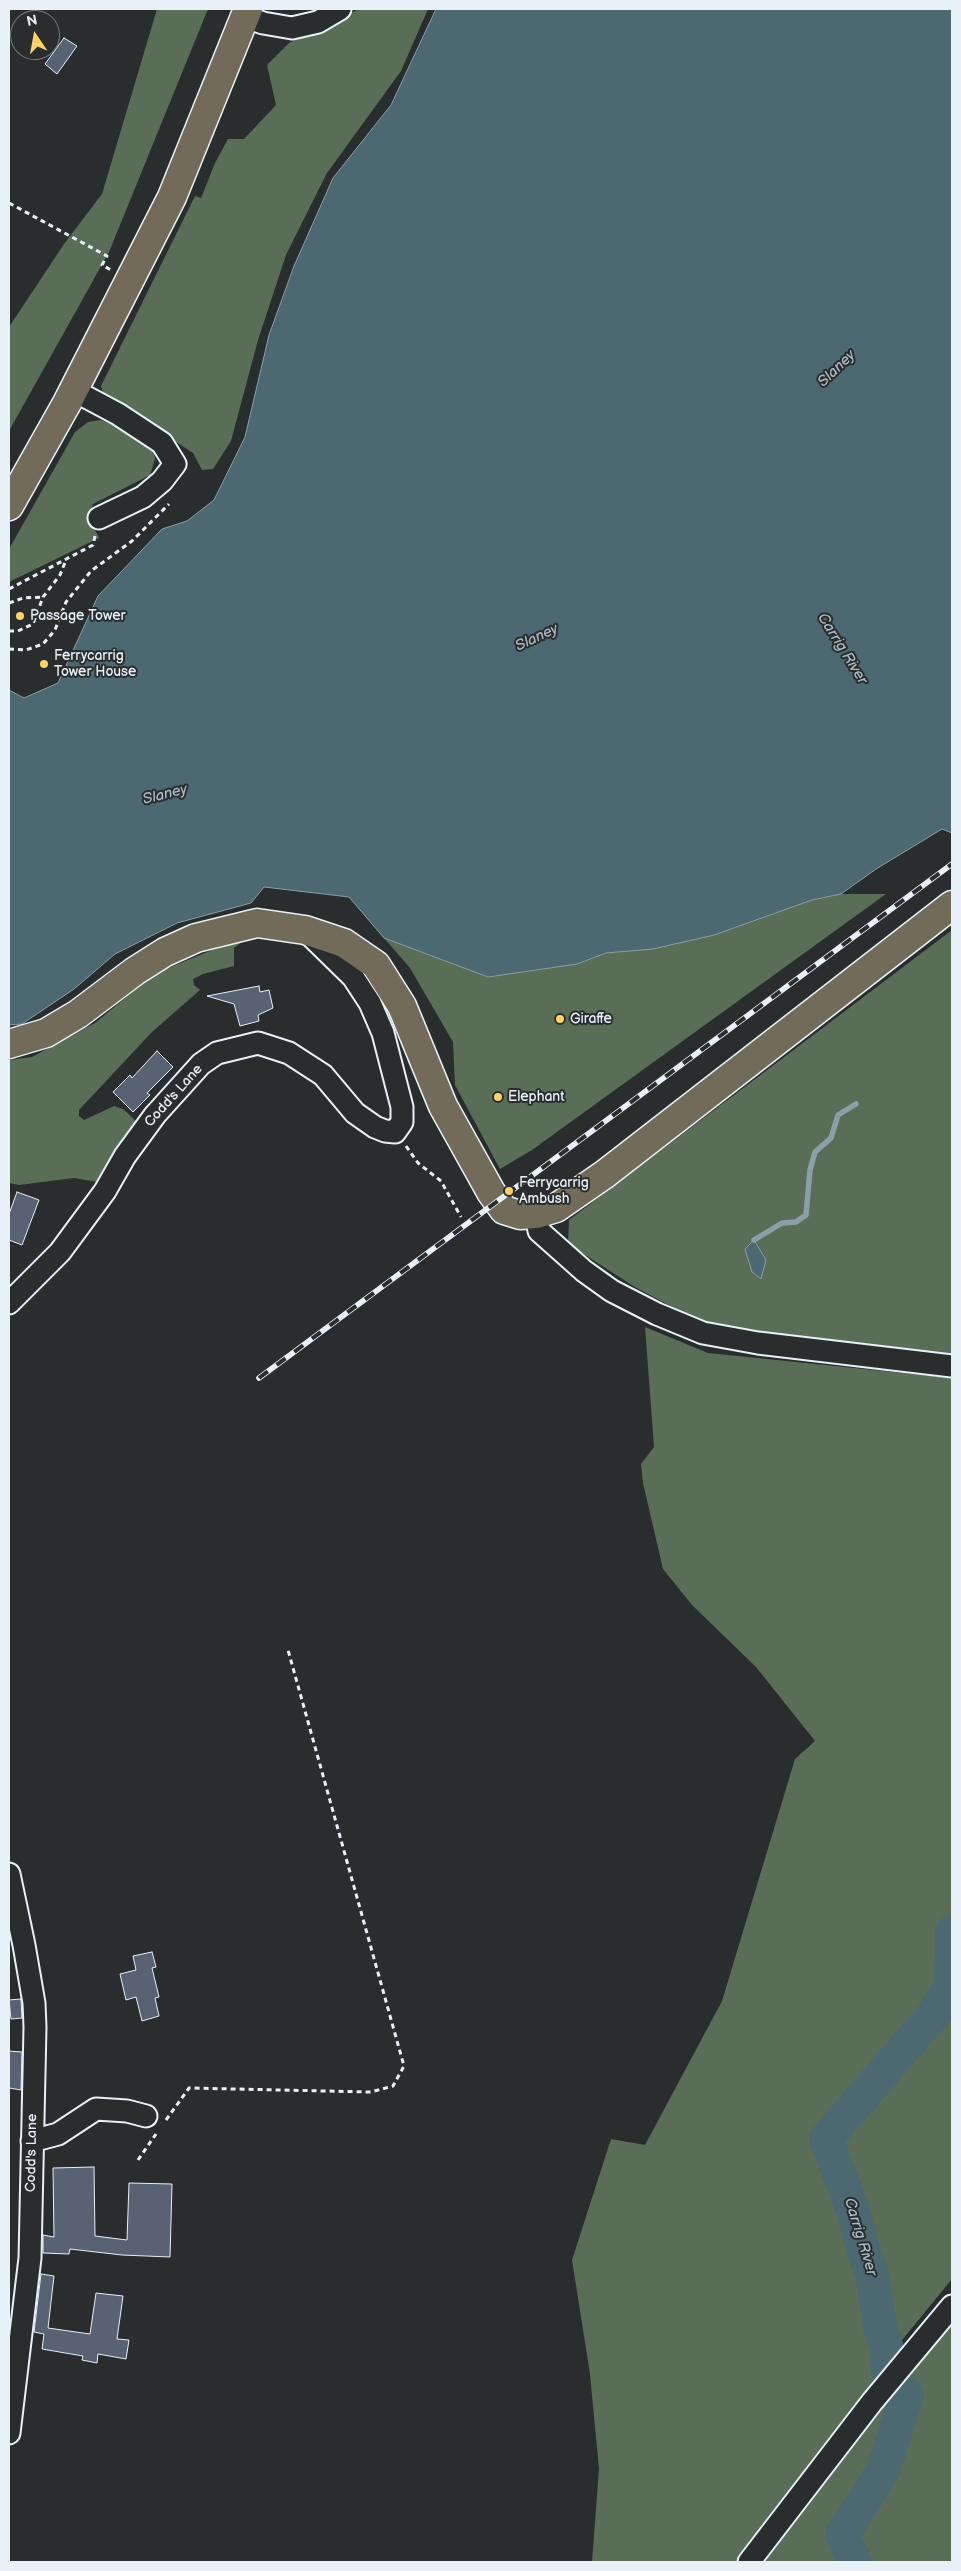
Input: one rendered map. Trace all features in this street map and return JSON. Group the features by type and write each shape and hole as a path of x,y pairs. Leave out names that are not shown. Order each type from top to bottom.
{"main road":[{"path":"9,506 73,390 172,197 247,13"},
{"path":"9,1044 46,1033 78,1014 135,971 165,952 196,938 257,922 305,930 344,943 376,966 402,1006 442,1106 491,1192 504,1210 520,1214 536,1214 556,1208 605,1174 952,905"}],"street":[{"path":"247,13 263,23 292,28 320,15 340,9"},
{"path":"73,390 118,414 162,443 174,464 162,481 143,497 99,518"},
{"path":"305,930 353,977 370,1003 383,1033 402,1108 402,1122 395,1132"},
{"name":"Codd's Lane","path":"9,1303 60,1252 105,1191 125,1156 155,1115 201,1064 217,1053 258,1043 289,1053 324,1075 355,1113 385,1132 395,1132"},
{"path":"536,1214 539,1231 584,1271 612,1291 649,1310 703,1332 758,1343 952,1366"},
{"name":"Codd's Lane","path":"9,1874 34,2003 30,2258 9,2433"},
{"path":"32,2141 58,2134 96,2109 127,2111 157,2122"},
{"path":"749,2562 872,2402 952,2306"}],"path":[{"path":"9,203 107,256 102,265"},
{"path":"9,649 26,650 43,644 55,630 66,602 91,571 132,541 172,500 162,481"},
{"path":"9,589 93,545 99,518"},
{"path":"9,631 18,631 33,624 43,596 60,575 67,559"},
{"path":"9,603 23,598 43,596"},
{"path":"395,1132 418,1163 441,1181 461,1217"},
{"path":"138,2160 157,2122 189,2088 371,2092 393,2086 404,2066 288,1650"}],"green space":[{"path":"157,9 208,9 109,252 9,431 9,327 64,244 102,194"},
{"path":"359,9 428,9 401,71 327,173 286,255 258,340 231,441 213,469 202,470 193,453 104,396 101,386 195,196 201,198 215,163 228,139 244,139 276,105 267,65 289,43"},
{"path":"101,420 119,427 154,451 155,459 150,475 93,504 88,515 99,538 9,582 9,549 75,432 88,422"},
{"path":"841,894 886,894 532,1150 500,1169 455,1085 453,1042 410,968 384,938 488,977 577,964 606,953 653,949 713,935 812,900"},
{"path":"952,930 952,1356 754,1333 698,1321 635,1287 568,1244 569,1220"},
{"path":"246,939 234,948 234,966 203,974 193,979 194,985 200,990 152,1032 79,1110 79,1116 84,1120 114,1106 123,1109 138,1123 97,1182 74,1178 19,1185 9,1183 9,1060 32,1057 95,1023 141,985 166,969 217,948"},
{"path":"645,1327 708,1353 952,1378 951,1985 934,2014 826,2139 853,2210 873,2278 880,2327 887,2349 890,2381 952,2306 952,2562 592,2562 599,2469 590,2374 572,2260 611,2139 645,2145 722,2001 795,1759 815,1741 756,1667 692,1605 663,1569 643,1483 641,1464 654,1447"},
{"path":"952,1998 952,2279 898,2345 886,2306 876,2254 839,2141 916,2057"}],"water":[{"name":"Slaney","path":"436,9 952,9 952,833 942,829 876,869 841,894 812,900 714,935 653,949 606,953 577,964 488,977 384,938 349,897 264,887 251,903 177,923 115,954 74,989 22,1024 9,1025 9,690 24,698 58,683 98,596 162,529 187,521 214,500 245,437 269,335 294,266 333,178 391,105"},
{"path":"754,1240 766,1260 761,1279 752,1272 745,1249"}],"building":[{"path":"64,38 77,46 57,74 45,64 48,60 60,60 60,43"},
{"path":"259,986 260,992 269,990 273,1008 258,1015 259,1021 240,1026 234,1004 207,996"},
{"path":"157,1051 173,1067 147,1093 150,1095 133,1112 113,1092 130,1075 132,1078"},
{"path":"17,1192 39,1200 22,1245 9,1240 9,1214"},
{"path":"152,1952 156,1967 152,1968 159,1997 155,1998 159,2016 142,2021 136,1997 126,2000 120,1974 136,1970 133,1956"},
{"path":"21,1999 22,2018 11,2019 9,2000"},
{"path":"9,2051 22,2052 21,2090 9,2088"},
{"path":"94,2167 95,2236 127,2240 129,2183 172,2184 170,2257 122,2255 70,2249 69,2254 43,2253 43,2235 54,2237 53,2168"},
{"path":"41,2274 54,2276 48,2328 90,2334 96,2293 123,2296 117,2339 129,2340 126,2359 98,2354 97,2363 82,2360 83,2356 42,2349 44,2334 34,2332"}],"waterway":[{"path":"754,1240 782,1223 796,1222 806,1215 810,1170 815,1152 831,1138 838,1115 856,1104"},
{"name":"Carrig River","path":"855,2562 842,2535 883,2471 907,2394 890,2381 887,2349 880,2327 873,2278 853,2210 826,2139 934,2014 951,1985 952,1932"}],"railway":[{"path":"259,1378 952,864"}],"place":[{"name":"Passage Tower","path":"20,616"},
{"name":"Ferrycarrig Tower House","path":"44,664"},
{"name":"Giraffe","path":"560,1019"},
{"name":"Elephant","path":"498,1097"},
{"name":"Ferrycarrig Ambush","path":"509,1191"}]}
